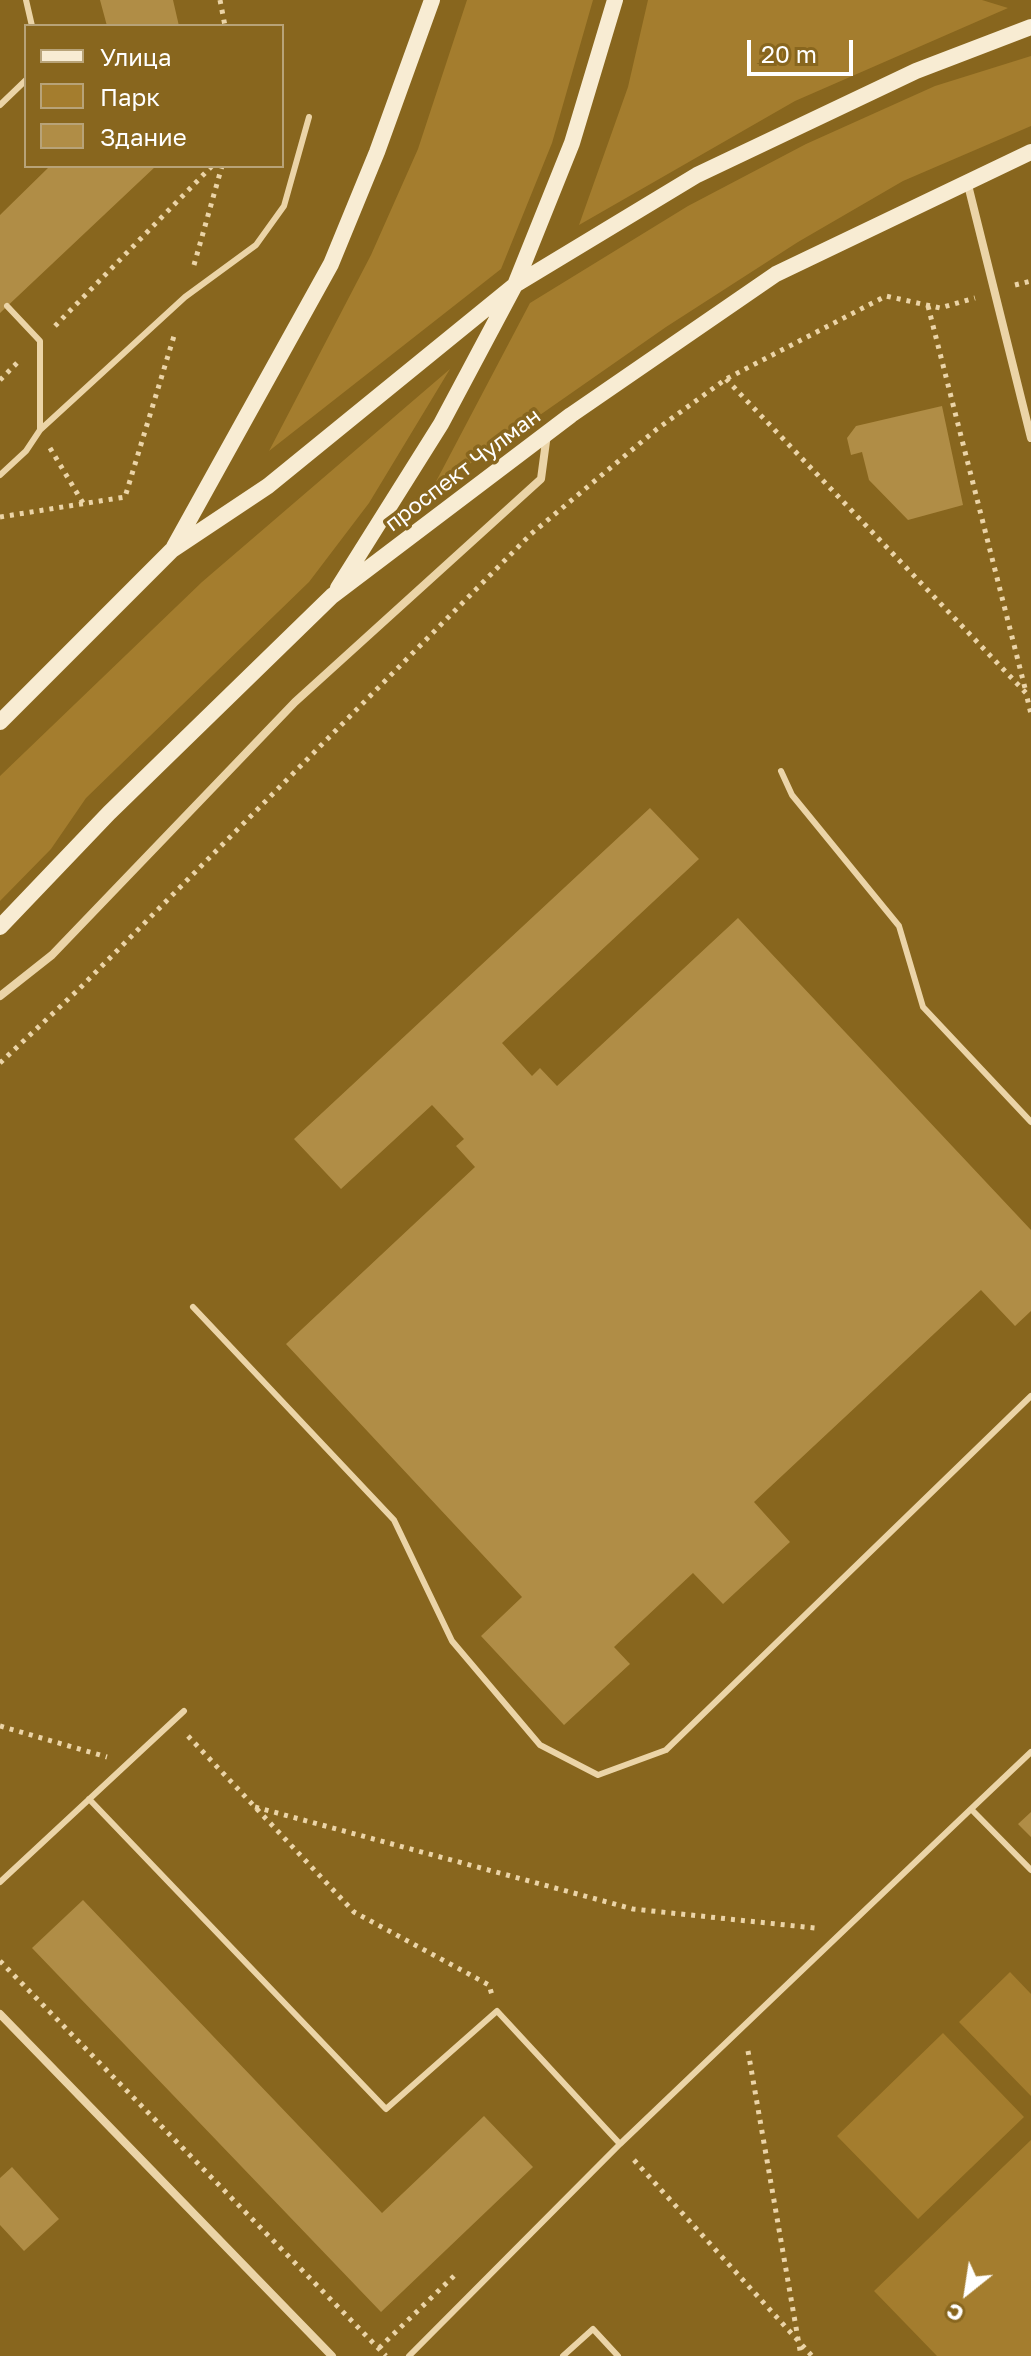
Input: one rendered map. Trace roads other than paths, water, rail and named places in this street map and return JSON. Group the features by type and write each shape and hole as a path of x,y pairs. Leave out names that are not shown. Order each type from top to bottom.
{"main road":[{"path":"172,550 331,264 377,152 432,0"},
{"path":"332,596 441,424 515,285 572,143 615,0"},
{"path":"0,722 172,550 268,486 515,285 697,175 916,71 1031,27"},
{"name":"проспект Чулман","path":"0,927 119,802 332,596 547,434 776,274 1031,152"}],"street":[{"path":"967,180 1031,438"},
{"path":"0,996 52,955 295,702 541,479 547,434"},
{"path":"0,2014 332,2356"}],"lane":[{"path":"26,0 32,24"},
{"path":"0,105 24,82"},
{"path":"0,475 26,451 40,430 185,297 256,245 284,206 309,117"},
{"path":"7,306 40,341 40,430"},
{"path":"781,771 792,795 899,926 923,1007 1031,1122"},
{"path":"193,1307 394,1520 452,1641 540,1745 598,1775 666,1750 1031,1396"},
{"path":"0,1882 184,1711"},
{"path":"409,2356 620,2144 1031,1752"},
{"path":"89,1799 386,2109 497,2011 620,2144"},
{"path":"971,1809 1031,1870"},
{"path":"563,2356 593,2329 618,2356"}]}
